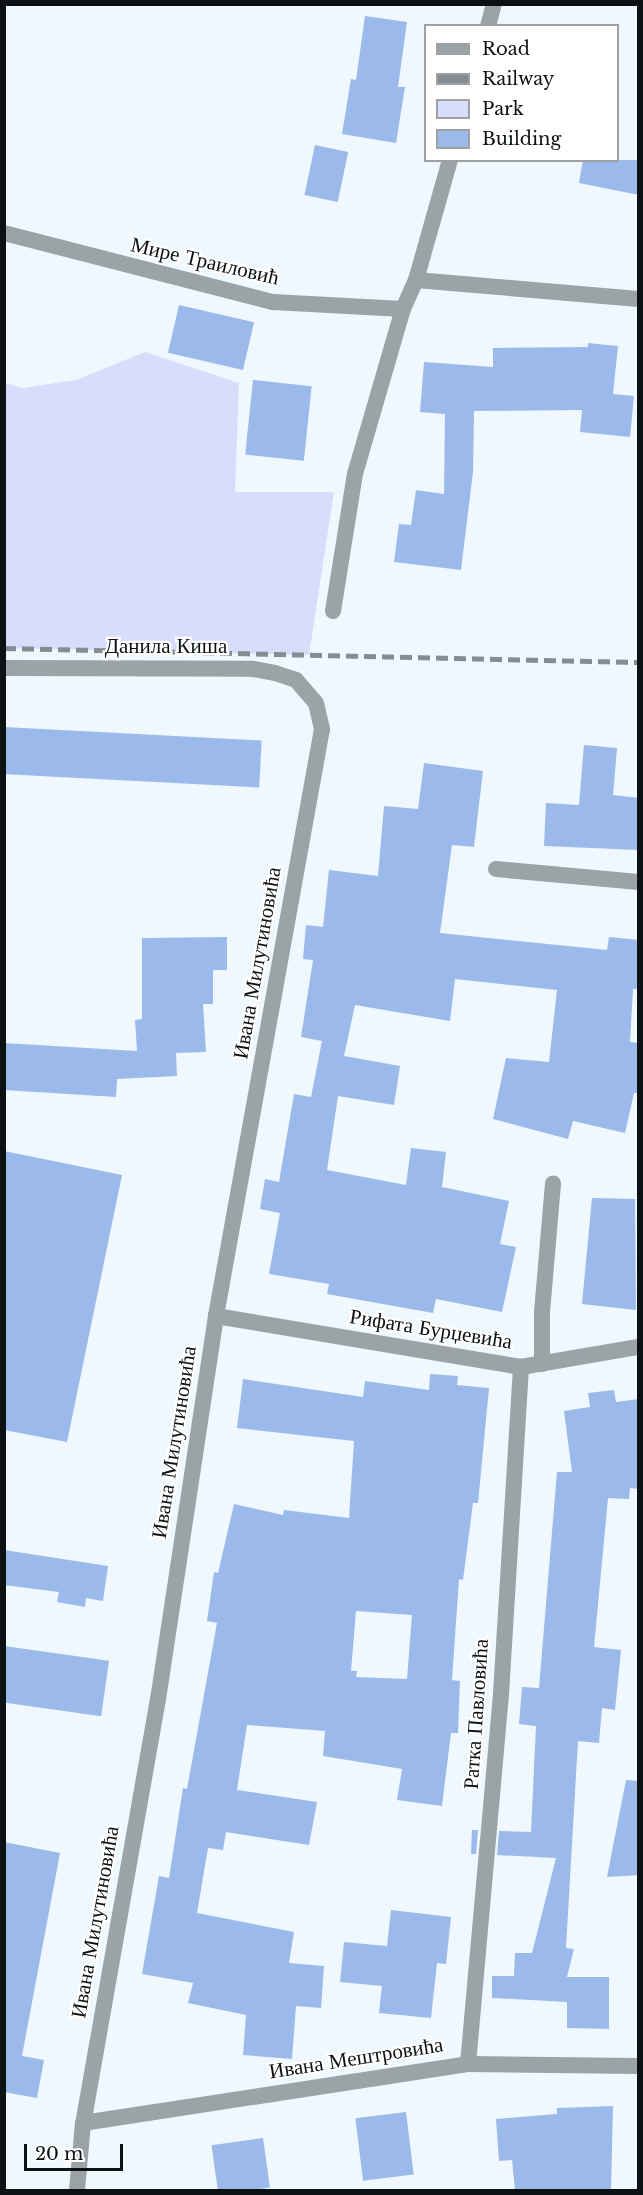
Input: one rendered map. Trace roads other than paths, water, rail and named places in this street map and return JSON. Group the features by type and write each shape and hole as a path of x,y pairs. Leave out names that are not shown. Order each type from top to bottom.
{"street":[{"path":"489,24 494,4"},
{"path":"333,611 355,474 403,309 416,280 449,162"},
{"name":"Мире Траиловић","path":"4,233 273,302 403,309"},
{"path":"416,280 639,299"},
{"name":"Данила Киша","path":"4,668 253,669 296,680 316,703"},
{"name":"Ивана Милутиновића","path":"77,2190 83,2122 158,1699 216,1316 322,729 316,703"},
{"path":"496,869 639,882"},
{"path":"542,1364 542,1312 553,1183"},
{"name":"Рифата Бурџевића","path":"216,1316 521,1367 639,1347"},
{"name":"Ратка Павловића","path":"468,2064 501,1694 521,1367"},
{"name":"Ивана Мештровића","path":"83,2122 468,2064 639,2066"}],"railway":[{"path":"4,648 638,662"}]}
